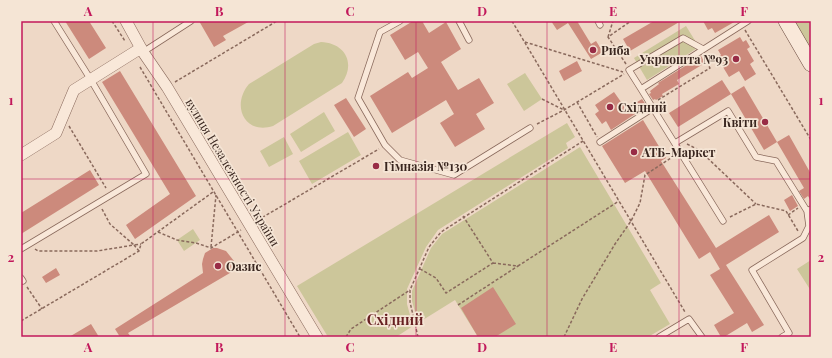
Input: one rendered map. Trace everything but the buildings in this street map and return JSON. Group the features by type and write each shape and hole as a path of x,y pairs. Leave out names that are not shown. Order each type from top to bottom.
{"street":[{"name":"вулиця Незалежності України","path":"126,21 139,51 167,87 317,337"},
{"path":"786,21 811,64"},
{"path":"21,155 56,133 74,90 139,51"}],"lane":[{"path":"21,249 146,174 91,80 54,21"},
{"path":"139,51 191,21"},
{"path":"400,21 380,32 358,98 385,146 400,160 454,175 530,128"},
{"path":"459,21 469,40"},
{"path":"641,88 703,52 748,21"},
{"path":"703,52 683,38 629,70 677,142 680,151 723,221"},
{"path":"600,142 652,106"},
{"path":"677,142 728,111 756,156 776,161 803,204 809,210 810,228 803,238 752,270 789,333 782,337"},
{"path":"659,337 689,319 702,337"}],"path":[{"path":"112,21 139,51 214,192 300,337"},
{"path":"167,87 277,21"},
{"path":"512,21 689,319"},
{"path":"613,21 608,37 629,70"},
{"path":"608,37 631,21"},
{"path":"742,24 811,140"},
{"path":"525,42 625,72 564,110 530,128"},
{"path":"652,106 710,68 703,52"},
{"path":"542,99 564,110"},
{"path":"577,102 600,142"},
{"path":"63,116 110,195"},
{"path":"418,337 410,302 410,290 429,247 441,232 463,216 583,141"},
{"path":"677,142 699,150 756,204 786,211 803,238"},
{"path":"211,248 385,146"},
{"path":"564,337 582,299 615,244 631,221 640,203 645,175 680,151"},
{"path":"27,245 38,251 97,251 142,244 214,192"},
{"path":"211,248 216,195"},
{"path":"458,305 619,201"},
{"path":"98,202 110,224 139,251"},
{"path":"723,221 756,204"},
{"path":"788,215 803,204"},
{"path":"463,216 493,263"},
{"path":"158,232 177,240 196,243 211,248"},
{"path":"21,321 139,251 142,244"},
{"path":"419,269 436,278 446,293 493,263 518,266"},
{"path":"22,279 42,309"},
{"path":"346,337 351,329 410,290"}],"shaded area":[{"path":"786,21 811,21 811,64"},
{"path":"686,26 699,47 647,80 634,58"},
{"path":"321,42 336,46 346,55 348,68 342,83 273,126 263,128 254,126 248,122 243,116 241,101 249,84 314,44"},
{"path":"525,73 542,99 524,111 507,84"},
{"path":"324,112 335,131 301,152 290,134"},
{"path":"567,123 575,137 566,143 568,148 438,230 426,247 407,289 407,304 413,326 396,337 328,337 297,286"},
{"path":"348,132 361,155 312,184 299,161"},
{"path":"284,137 293,154 269,167 260,151"},
{"path":"580,147 661,283 650,290 670,324 648,337 478,337 455,300 418,323 412,301 412,291 431,248 442,234"},
{"path":"193,229 200,240 184,251 177,240"},
{"path":"811,260 811,291 797,269"}],"place":[{"name":"Риба","path":"593,50"},
{"name":"Укрпошта №93","path":"736,59"},
{"name":"Східний","path":"610,107"},
{"name":"Квіти","path":"765,122"},
{"name":"АТБ-Маркет","path":"634,152"},
{"name":"Гімназія №130","path":"376,166"},
{"name":"Оазис","path":"218,266"}],"district":[{"name":"Східний","path":"395,319"}]}
